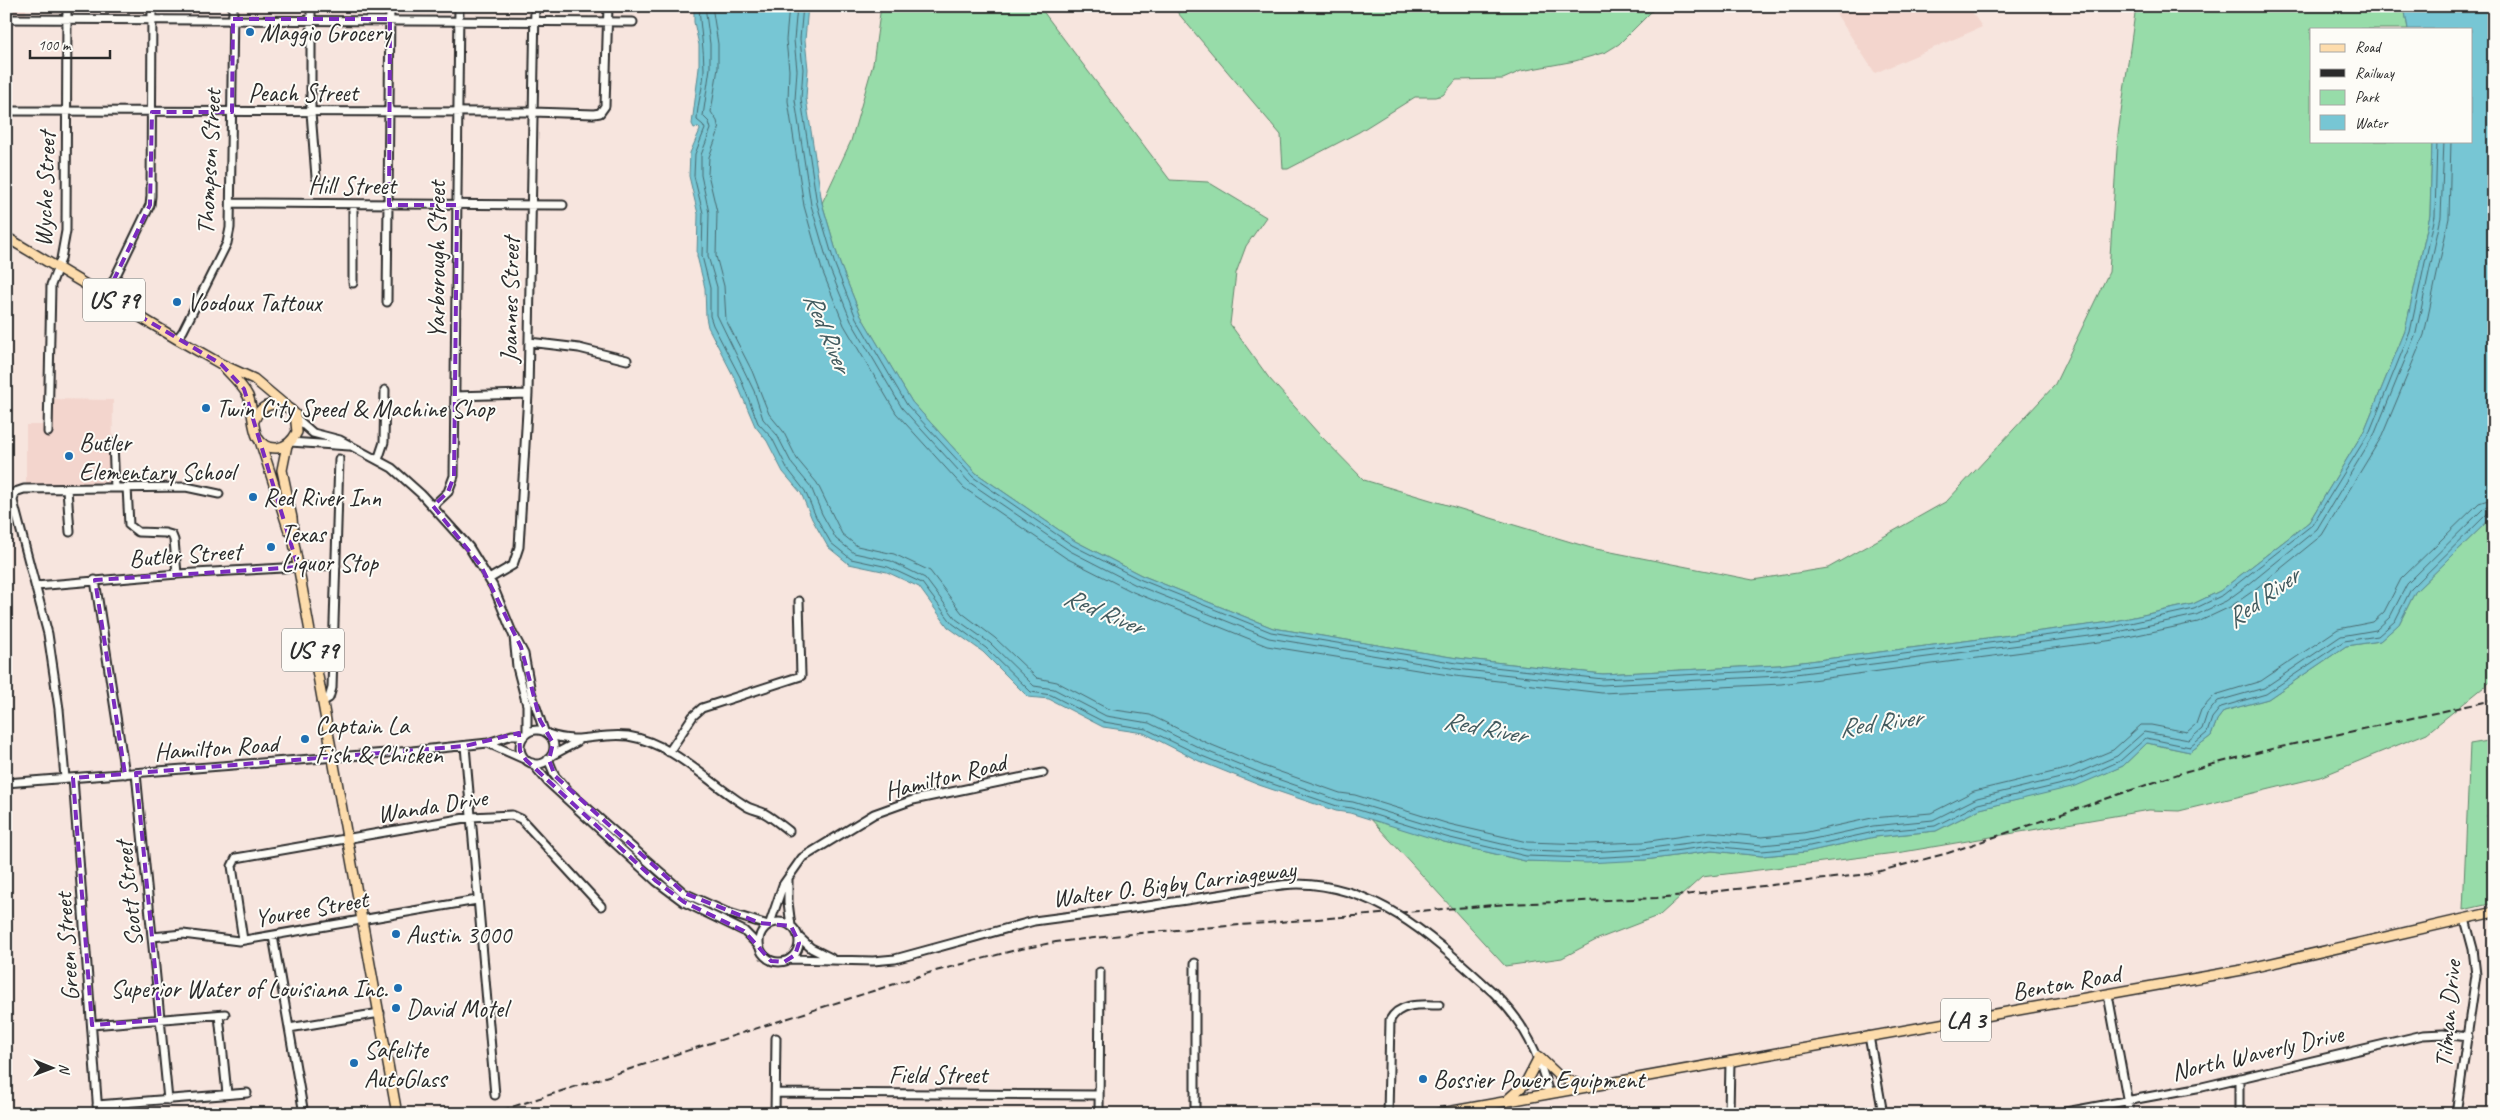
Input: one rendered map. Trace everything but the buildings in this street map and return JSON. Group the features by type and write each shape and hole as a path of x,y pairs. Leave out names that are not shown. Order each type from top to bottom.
{"main road":[{"name":"US 79","path":"6,237 177,339 221,364 254,379 286,406 297,419 297,432 288,443 282,470 397,1114"},
{"name":"US 79","path":"221,364 244,389 253,409 255,432 294,543"},
{"path":"254,421 260,409 272,403 286,406"},
{"path":"260,442 270,447 288,443"},
{"name":"Benton Road","path":"1436,1114 2242,970 2494,912"},
{"path":"1505,1102 1525,1084 1539,1057 1560,1077 1586,1087"}],"street":[{"name":"Wyche Street","path":"48,432 49,303 51,285 64,251 66,231 67,6"},
{"path":"106,296 150,205 152,6"},
{"name":"Thompson Street","path":"177,339 227,243 230,228 232,6"},
{"path":"311,6 311,112 316,177"},
{"path":"387,302 390,6"},
{"name":"Yarborough Street","path":"433,506 448,492 453,482 460,6"},
{"name":"Joannes Street","path":"489,579 509,569 518,554 528,394 535,6"},
{"path":"607,21 608,6"},
{"path":"6,19 390,19 633,22"},
{"name":"Peach Street","path":"6,111 600,113 604,106 607,21"},
{"name":"Hill Street","path":"231,203 563,205"},
{"path":"352,205 353,283"},
{"path":"529,342 566,345 627,360"},
{"path":"378,460 384,442 385,390"},
{"path":"455,396 528,394"},
{"path":"297,419 313,433 340,440 378,460 406,479 469,547 489,579 514,637 524,654 531,692 546,733 554,748 549,758 555,776 569,792 684,893 726,912 769,924 779,922 791,926"},
{"path":"113,443 115,488"},
{"path":"288,443 349,446"},
{"path":"322,702 328,698 332,688 339,459"},
{"path":"127,487 129,525 138,532 172,535 177,574"},
{"path":"70,532 67,489 186,487 219,494"},
{"name":"Green Street","path":"67,489 24,489 16,492 13,501 36,586 52,660 69,778 98,1109"},
{"name":"Butler Street","path":"36,586 177,574 336,565"},
{"path":"95,580 125,774"},
{"path":"669,752 693,716 702,708 800,676 799,601"},
{"path":"514,637 517,667 527,705 526,734"},
{"path":"788,878 791,926 798,936 798,949 790,959 778,962 771,961 759,946 738,927 684,902 656,881 548,782 520,751 521,739 526,734 538,730 564,739 579,741 627,736 648,742 669,752 744,805 769,816 789,831"},
{"name":"Hamilton Road","path":"6,783 465,746 488,743 512,735 526,734"},
{"path":"488,743 529,762 538,764 559,750 579,741"},
{"path":"465,746 495,1095"},
{"name":"Scott Street","path":"136,773 168,1100"},
{"name":"Hamilton Road","path":"769,924 783,885 802,858 874,814 913,800 1043,773"},
{"name":"Wanda Drive","path":"243,940 232,866 233,860 239,857 470,817 512,815 521,819 601,906"},
{"name":"Walter O. Bigby Carriageway","path":"790,959 873,961 895,959 998,929 1034,921 1283,885 1313,885 1346,891 1380,903 1407,919 1438,942 1495,994 1522,1025 1539,1057 1550,1094"},
{"name":"Youree Street","path":"152,937 183,934 230,941 243,940 477,900"},
{"name":"Tilman Drive","path":"2456,1114 2476,975 2473,949 2465,919"},
{"path":"759,946 760,934 769,924"},
{"path":"273,936 304,1114"},
{"name":"Walter O. Bigby Carriageway","path":"798,936 811,948 834,959"},
{"path":"1195,963 1195,1114"},
{"path":"1099,1114 1100,972"},
{"path":"2108,994 2130,1114"},
{"path":"1388,1114 1390,1020 1396,1013 1409,1006 1439,1005"},
{"path":"289,1028 380,1013"},
{"path":"92,1025 222,1015 227,1094"},
{"name":"North Waverly Drive","path":"2055,1114 2239,1078 2423,1035 2443,1034 2468,1038"},
{"path":"1869,1036 1883,1114"},
{"path":"775,1114 776,1038"},
{"path":"1730,1061 1730,1114"},
{"path":"2239,1078 2239,1114"},
{"path":"98,1109 247,1092"},
{"name":"Field Street","path":"776,1093 1099,1095"}],"highlighted area":[{"path":"233,19 390,19 389,205 457,205 454,476 448,492 433,506 481,566 521,647 540,720 553,743 549,760 555,776 684,893 760,923 791,926 799,943 795,955 784,962 771,961 744,931 684,902 656,881 526,760 520,751 519,733 465,746 136,773 160,1020 92,1025 73,778 125,774 95,580 298,567 244,389 221,364 106,296 150,205 152,112 232,112"}],"shaded area":[{"path":"6,6 26,6 26,19 6,19"},
{"path":"1831,6 1968,6 1982,27 1875,73"},
{"name":"Butler Elementary School","path":"49,399 113,400 112,486 26,487 26,425 49,425"}],"green space":[{"path":"881,6 1039,6 1170,180 1208,182 1266,217 1246,246 1236,273 1230,324 1269,378 1319,434 1364,480 1591,548 1753,580 1828,568 1947,501 2054,386 2109,272 2118,134 2136,6 2404,6 2408,28 2310,28 2310,142 2432,142 2430,215 2405,331 2365,429 2309,522 2220,591 2193,604 2111,622 1779,665 1603,674 1457,658 1273,628 1141,575 1075,541 976,473 912,402 861,316 840,264 822,203 851,141 873,64"},
{"path":"1172,6 1657,6 1619,44 1606,52 1575,61 1521,71 1503,79 1456,80 1443,95 1415,97 1359,132 1288,169 1283,169 1281,135"},
{"path":"2494,515 2494,679 2427,733 2320,777 2179,811 2149,810 1903,852 1702,877 1660,915 1598,939 1562,958 1505,966 1369,817 1444,842 1525,861 1645,860 1712,851 1762,856 1806,852 1875,837 1936,831 1980,809 2076,785 2123,766 2147,743 2190,752 2211,736 2217,720 2224,711 2268,699 2346,646 2380,641 2399,624 2415,592"},
{"path":"2494,740 2494,903 2463,910 2470,744"}],"water":[{"name":"Red River","path":"694,6 808,6 805,40 808,69 806,98 822,203 840,264 861,316 912,402 976,473 1075,541 1141,575 1273,628 1457,658 1603,674 1779,665 2111,622 2193,604 2220,591 2309,522 2365,429 2405,331 2430,215 2432,142 2472,142 2472,28 2408,28 2404,6 2494,6 2494,515 2415,592 2399,624 2380,641 2346,646 2268,699 2224,711 2217,720 2211,736 2190,752 2147,743 2123,766 2076,786 1980,809 1936,831 1875,837 1806,852 1762,856 1712,851 1645,860 1587,863 1525,861 1444,842 1350,813 1336,811 1259,785 1199,761 1144,733 1103,727 1049,699 1028,697 983,652 948,627 919,587 887,572 849,564 828,547 812,519 801,493 783,472 767,441 755,426 735,379 708,327 705,288 697,256 698,214 689,176 690,153 700,130 699,127 694,128 692,124 699,68 699,45 694,22"}],"waterway":[{"path":"2487,816 2494,822"}],"railway":[{"path":"490,1114 932,972 1016,950 1056,942 1151,932 1508,904 1657,898 1869,874 1948,853 2187,771 2276,748 2494,700"}],"place":[{"name":"Maggio Grocery","path":"250,32"},
{"name":"Voodoux Tattoux","path":"177,302"},
{"name":"Twin City Speed & Machine Shop","path":"206,408"},
{"name":"Butler Elementary School","path":"69,456"},
{"name":"Red River Inn","path":"253,497"},
{"name":"Texas Liquor Stop","path":"271,547"},
{"name":"Captain La Fish & Chicken","path":"305,739"},
{"name":"Austin 3000","path":"396,934"},
{"name":"Superior Water of Louisiana Inc.","path":"398,988"},
{"name":"David Motel","path":"396,1008"},
{"name":"Safelite AutoGlass","path":"354,1063"},
{"name":"Bossier Power Equipment","path":"1423,1079"}]}
